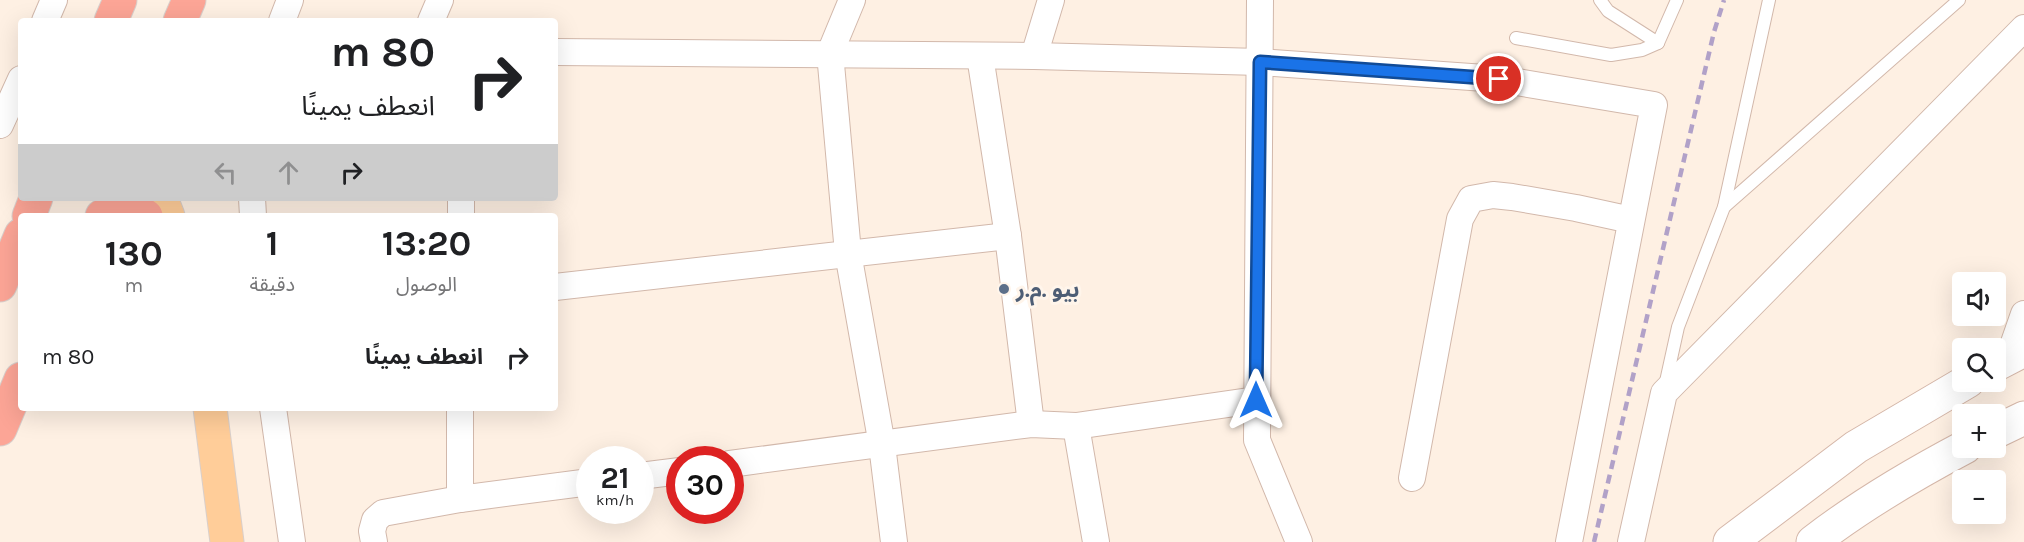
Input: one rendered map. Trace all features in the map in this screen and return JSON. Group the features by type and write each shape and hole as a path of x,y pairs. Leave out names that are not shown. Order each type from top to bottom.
{"highway":[{"path":"112,18 120,0"},
{"path":"181,18 189,0"},
{"path":"110,213 121,209 142,213"},
{"path":"0,285 18,241"},
{"path":"0,429 18,386"}],"main road":[{"path":"196,18 199,0"},
{"path":"1730,542 1856,447 1952,390"},
{"path":"210,411 227,542"},
{"path":"2006,427 2024,418"},
{"path":"1812,542 1842,519 1908,477 1952,454"}],"street":[{"path":"46,18 54,0"},
{"path":"283,18 290,0"},
{"path":"432,18 440,0"},
{"path":"852,0 830,53 848,253 882,445 894,542"},
{"path":"1034,56 1051,0"},
{"path":"1260,0 1257,440 1299,542"},
{"path":"1631,542 1664,393 2024,28"},
{"path":"558,52 830,53 1260,62 1499,79 1654,105 1569,542"},
{"path":"980,56 1008,236 1031,424"},
{"path":"0,125 18,86"},
{"path":"1412,478 1460,219 1471,199 1493,195 1512,197 1576,207 1631,220"},
{"path":"558,287 1008,236"},
{"path":"2009,358 2024,314"},
{"path":"744,462 1031,424 1076,426 1256,400"},
{"path":"273,411 292,542"},
{"path":"460,411 460,499"},
{"path":"1076,426 1096,542"},
{"path":"374,542 372,531 375,519 383,513 460,499 576,484"}],"lane":[{"path":"1600,0 1608,11 1658,43"},
{"path":"1516,38 1611,56 1642,50 1658,43 1677,0"},
{"path":"1664,393 1678,327 1724,207 1769,0"},
{"path":"1724,207 1959,0"}],"railway":[{"path":"1594,542 1714,32 1724,0"}],"place":[{"name":"بيو .م.ر","path":"1004,289"}],"route":[{"path":"1256,400 1260,62 1499,79"}]}
